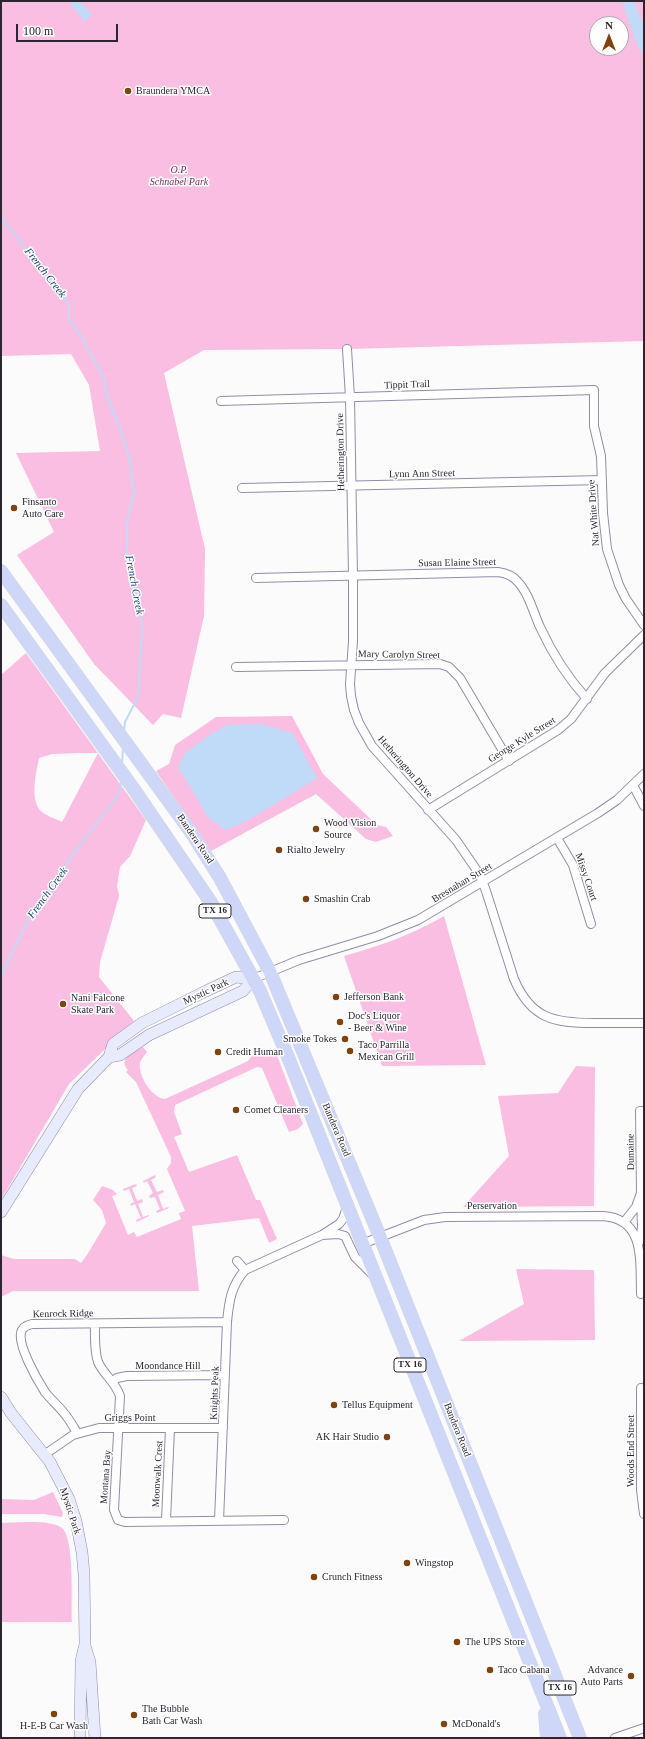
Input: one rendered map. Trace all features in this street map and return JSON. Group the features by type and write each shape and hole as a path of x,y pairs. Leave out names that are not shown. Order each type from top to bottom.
{"main road":[{"name":"Bandera Road","path":"1,571 191,832 220,878 270,972 380,1237 580,1738"},
{"name":"Bandera Road","path":"1,605 105,748 210,902 253,979 275,1025 560,1738"},
{"path":"69,698 85,685"},
{"path":"540,1690 547,1738"}],"street":[{"name":"Hetherington Drive","path":"347,349 350,397 353,576 353,641 350,664 351,696 354,710 365,734 380,756 469,856 483,882 514,979 523,996 536,1011 553,1020 566,1023 644,1023"},
{"name":"Tippit Trail","path":"221,401 594,390"},
{"name":"Nat White Drive","path":"594,390 594,426 601,456 604,531 610,560 626,600 644,625"},
{"name":"Lynn Ann Street","path":"242,488 602,480"},
{"name":"Susan Elaine Street","path":"256,578 498,572 512,577 517,580 526,592 548,644 561,666 587,699"},
{"name":"George Kyle Street","path":"428,810 558,730 571,719 605,673 644,634"},
{"name":"Mary Carolyn Street","path":"236,667 433,663 449,667 460,678 509,761"},
{"name":"Bresnahan Street","path":"253,979 299,960 378,936 418,920 598,813 633,785 644,774"},
{"path":"633,785 644,806"},
{"name":"Missy Court","path":"557,838 573,865 591,924"},
{"name":"Mystic Park","path":"1,1212 78,1089 109,1057 120,1055 149,1035 243,991 253,979"},
{"name":"Dumaine","path":"642,1111 642,1226 640,1242 642,1294"},
{"name":"Dumaine","path":"640,1242 635,1229 625,1221 636,1207 641,1192"},
{"name":"Knights Peak","path":"219,1521 227,1322 229,1301 232,1290 239,1276 246,1270 322,1235 340,1224 348,1207"},
{"name":"Perservation","path":"362,1244 424,1220 445,1217 603,1216 618,1218 625,1221"},
{"name":"Knights Peak","path":"322,1235 338,1234 345,1236 355,1257 376,1278"},
{"path":"237,1261 246,1270"},
{"name":"Kenrock Ridge","path":"77,1433 68,1418 45,1391 36,1377 27,1358 20,1336 24,1327 32,1324 227,1322"},
{"name":"Montana Bay","path":"95,1324 98,1362 113,1381 120,1396 114,1514 118,1520 284,1520"},
{"name":"Moondance Hill","path":"113,1381 117,1378 127,1376 225,1375"},
{"name":"Woods End Street","path":"641,1388 641,1490 644,1514"},
{"name":"Mystic Park","path":"1,1397 11,1413 44,1455 60,1481 69,1499 76,1521 82,1552 84,1574 85,1644 81,1661 80,1738"},
{"name":"Griggs Point","path":"44,1455 77,1433 99,1428 223,1428"},
{"name":"Moonwalk Crest","path":"166,1521 170,1428"},
{"name":"Mystic Park","path":"85,1644 90,1662 95,1738"},
{"path":"615,1738 644,1728"}],"green space":[{"name":"O.P. Schnabel Park","path":"1,1 644,1 644,341 347,349 204,350 164,373 205,549 204,616 181,718 163,714 153,725 94,664 17,555 54,532 16,453 100,451 89,385 71,354 1,356"},
{"path":"26,653 98,753 146,820 130,856 120,867 117,886 119,896 100,962 99,977 134,1021 69,1084 1,1200 2,674","holes":["98,753 62,822 42,812 38,807 34,786 39,758 52,754"]},
{"path":"292,716 323,774 377,825 386,827 393,836 376,842 366,839 316,794 211,851 156,771 169,764 175,745 216,717"},
{"path":"444,916 486,1065 382,1066 344,956 420,929"},
{"path":"143,1047 147,1052 140,1063 141,1074 151,1091 160,1098 165,1099 248,1061 251,1057 262,1051 268,1052 275,1050 303,1124 298,1129 289,1132 262,1068 257,1067 175,1105 174,1112 182,1134 174,1137 189,1172 237,1155 256,1200 260,1200 277,1239 269,1243 259,1218 192,1226 199,1291 13,1291 1,1297 1,1255 14,1259 75,1259 81,1263 106,1223 102,1210 93,1200 102,1186 113,1190 117,1194 112,1196 128,1235 134,1232 137,1237 181,1219 179,1213 185,1211 167,1169 171,1163 171,1157 136,1082 126,1072 128,1070 124,1062 128,1056"},
{"path":"576,1066 595,1067 594,1206 463,1207 509,1156 498,1096 558,1093"},
{"path":"155,1175 156,1177 151,1180 157,1192 163,1190 164,1192 158,1195 163,1209 169,1208 157,1213 156,1211 160,1209 155,1197 150,1198 149,1196 153,1193 147,1181 144,1183 143,1181"},
{"path":"136,1184 137,1186 132,1188 137,1201 142,1199 143,1202 138,1204 143,1217 149,1215 137,1222 136,1220 141,1218 135,1204 131,1206 130,1204 134,1202 129,1189 124,1191 123,1189"},
{"path":"516,1269 594,1270 595,1340 459,1341 524,1304"},
{"path":"53,1492 63,1513 62,1517 44,1514 1,1514 1,1499 34,1500"},
{"path":"41,1522 57,1525 62,1528 66,1534 71,1558 72,1622 1,1622 1,1523"}],"water":[{"path":"73,1 80,1 92,15 84,22 70,4"},
{"path":"261,724 292,733 317,778 245,822 225,830 208,817 178,767 185,753 211,734 228,725"}],"waterway":[{"path":"628,1 644,46"},
{"name":"French Creek","path":"1,217 69,304 69,320 79,333 104,378 106,394 120,428 129,457 134,493 127,521 127,555 139,597 142,629 138,697 125,722 124,732"},
{"name":"French Creek","path":"122,764 123,748"},
{"name":"French Creek","path":"1,976 27,922 77,849 120,792 121,780"}],"place":[{"name":"Braundera YMCA","path":"128,91"},
{"name":"Finsanto Auto Care","path":"14,508"},
{"name":"Wood Vision Source","path":"316,829"},
{"name":"Rialto Jewelry","path":"279,850"},
{"name":"Smashin Crab","path":"306,899"},
{"name":"Jefferson Bank","path":"336,997"},
{"name":"Nani Falcone Skate Park","path":"63,1004"},
{"name":"Doc's Liquor - Beer & Wine","path":"340,1022"},
{"name":"Smoke Tokes","path":"345,1039"},
{"name":"Taco Parrilla Mexican Grill","path":"350,1051"},
{"name":"Credit Human","path":"218,1052"},
{"name":"Comet Cleaners","path":"236,1110"},
{"name":"Tellus Equipment","path":"334,1405"},
{"name":"AK Hair Studio","path":"387,1437"},
{"name":"Wingstop","path":"407,1563"},
{"name":"Crunch Fitness","path":"314,1577"},
{"name":"The UPS Store","path":"457,1642"},
{"name":"Taco Cabana","path":"490,1670"},
{"name":"Advance Auto Parts","path":"631,1676"},
{"name":"H-E-B Car Wash","path":"54,1714"},
{"name":"The Bubble Bath Car Wash","path":"134,1715"},
{"name":"McDonald's","path":"444,1724"}]}
